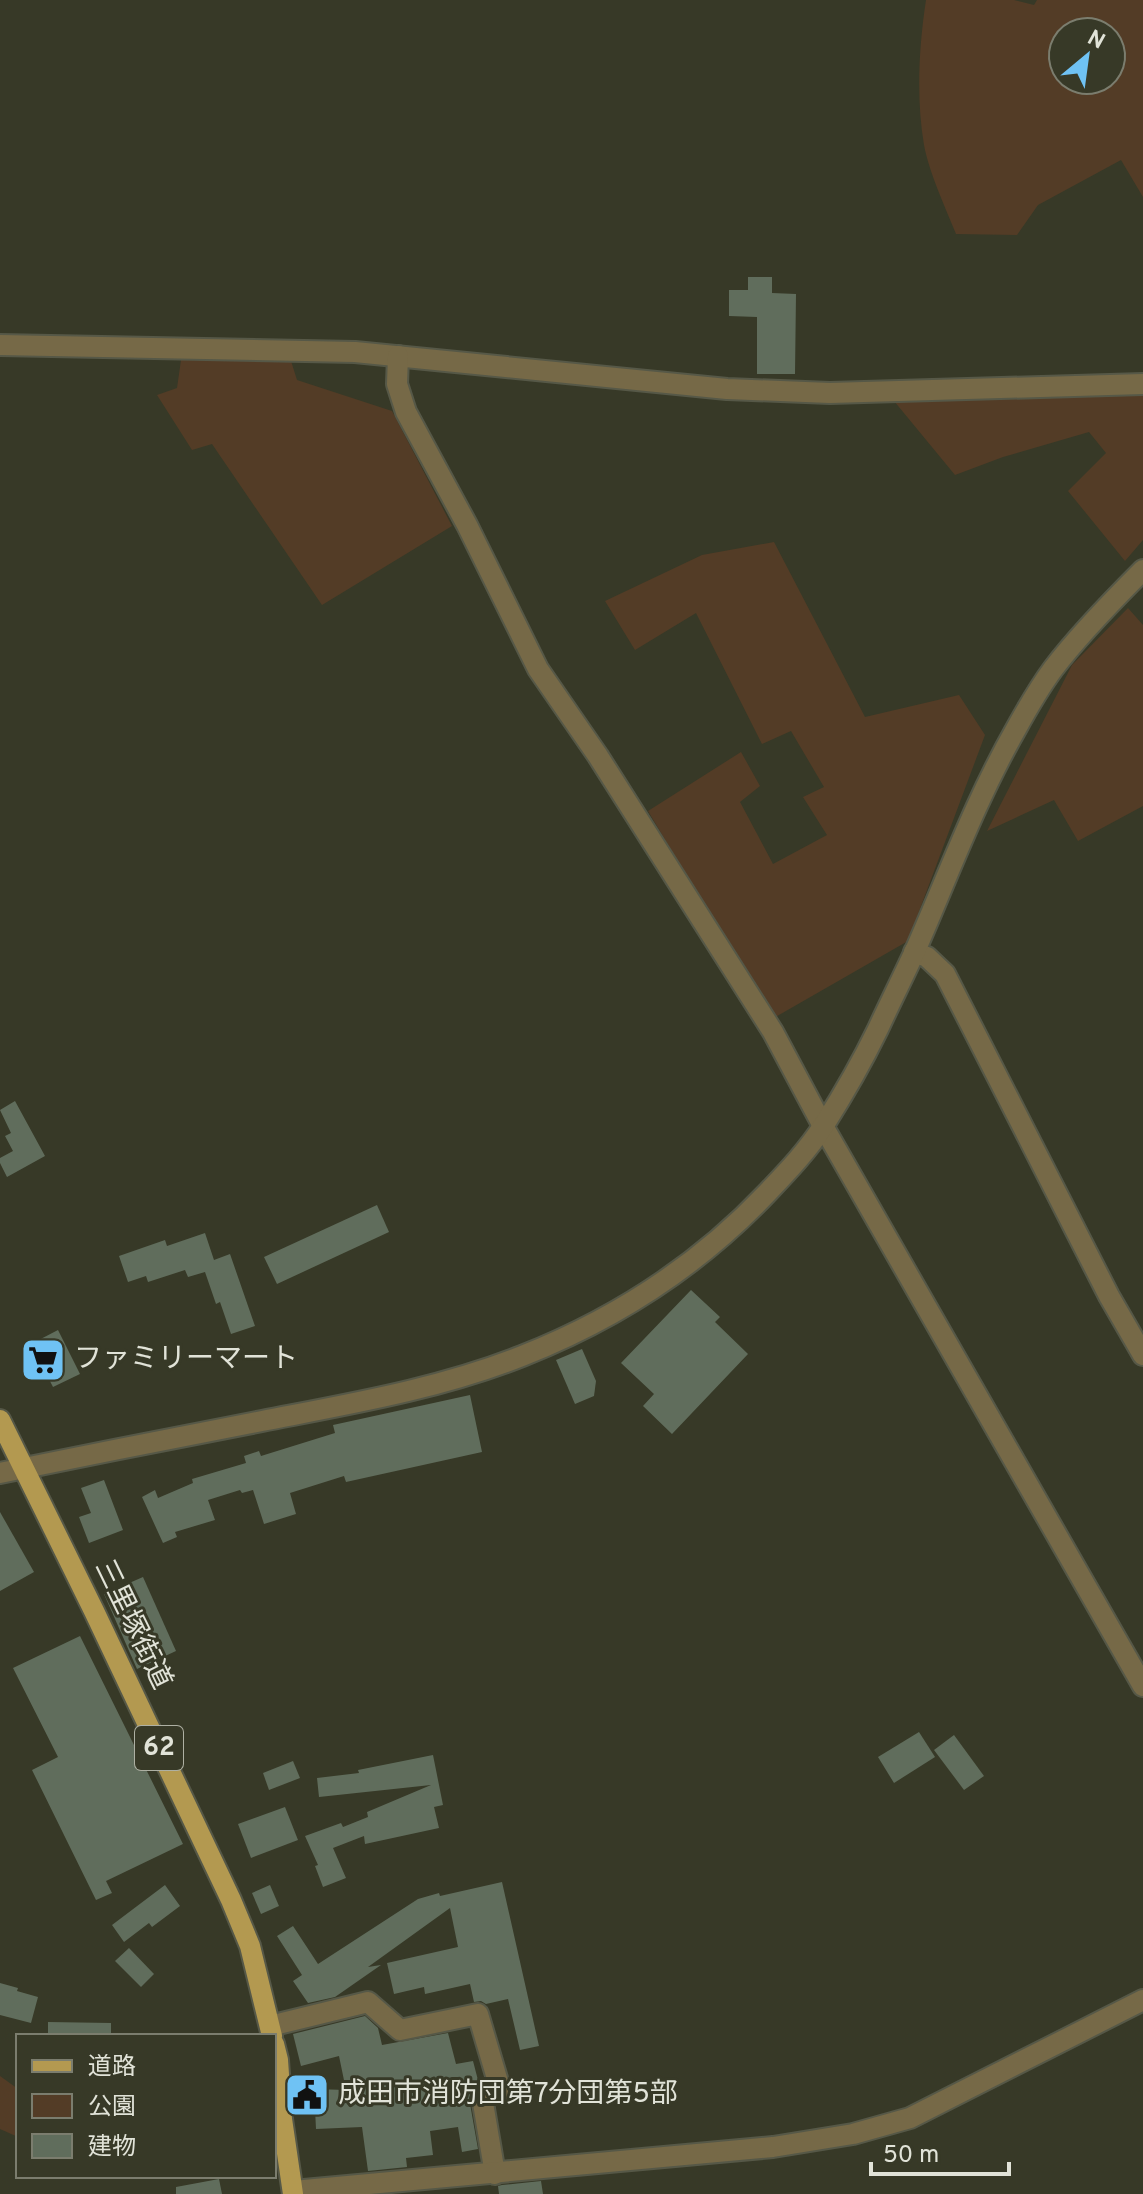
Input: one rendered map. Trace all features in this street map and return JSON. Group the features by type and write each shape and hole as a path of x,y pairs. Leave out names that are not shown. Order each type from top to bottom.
{"main road":[{"name":"三里塚街道","path":"0,1420 231,1900 250,1946 272,2034"},
{"name":"三里塚街道","path":"276,2052 293,2193"}],"street":[{"path":"0,345 355,352 727,389 830,393 1143,384"},
{"path":"398,356 397,384 406,412 467,525 538,669 598,756 765,1019 1143,1686"},
{"path":"0,1473 424,1387 523,1356 596,1322 683,1269 752,1209 795,1163 823,1126 874,1036 914,952 966,826 998,760 1034,697 1054,668 1143,570"},
{"path":"914,952 927,957 945,974 1109,1296 1143,1355"},
{"path":"293,2193 773,2147 853,2134 910,2118 1143,2000"},
{"path":"275,2034 368,2002 400,2030 478,2014 501,2092 482,2097 495,2174"}],"green space":[{"path":"926,0 1014,0 1034,5 1037,0 1143,0 1143,197 1121,160 1038,205 1017,235 956,234 933,178 924,145 919,91"},
{"path":"181,360 291,361 297,380 392,411 452,526 322,605 212,444 192,450 157,395 177,388"},
{"path":"1143,395 1143,540 1125,561 1068,491 1106,453 1089,432 1003,457 955,475 894,401"},
{"path":"774,542 865,717 959,695 985,735 908,941 772,1019 648,811 741,752 760,786 740,802 773,864 827,835 803,797 824,787 791,731 762,744 696,613 635,650 605,601 702,555"},
{"path":"1128,608 1143,625 1143,806 1078,841 1054,800 987,831 1072,665"},
{"path":"0,2076 16,2088 16,2136 0,2129"}],"building":[{"path":"748,277 772,277 772,293 796,294 795,374 757,374 757,317 729,316 729,290 748,290"},
{"path":"15,1101 45,1156 7,1177 0,1158 13,1151 5,1136 11,1133 0,1110"},
{"path":"377,1205 389,1232 277,1284 264,1257"},
{"path":"205,1233 214,1260 230,1254 255,1326 231,1334 205,1272 188,1277 185,1270 148,1282 146,1276 128,1282 119,1256 165,1240 167,1246"},
{"path":"691,1290 720,1317 715,1322 748,1354 672,1434 643,1406 654,1394 621,1363"},
{"path":"58,1330 80,1374 53,1387 31,1344"},
{"path":"582,1349 596,1381 594,1396 575,1404 556,1360"},
{"path":"470,1395 482,1452 346,1482 344,1476 290,1493 296,1514 264,1524 253,1490 242,1493 240,1490 208,1500 215,1520 175,1532 177,1537 163,1543 142,1497 155,1490 158,1498 193,1483 192,1479 246,1463 244,1456 259,1451 261,1456 335,1433 333,1425"},
{"path":"104,1480 123,1530 89,1543 79,1517 91,1513 81,1488"},
{"path":"0,1512 34,1572 0,1591"},
{"path":"143,1577 176,1651 137,1669 104,1594"},
{"path":"80,1636 183,1844 106,1881 112,1893 96,1900 32,1770 58,1757 13,1668"},
{"path":"919,1732 935,1757 894,1783 878,1757"},
{"path":"954,1735 984,1776 964,1790 934,1750"},
{"path":"433,1755 443,1805 434,1807 439,1828 365,1844 364,1836 333,1848 346,1878 323,1887 315,1866 318,1865 305,1836 368,1817 367,1812 431,1785 319,1797 317,1778 359,1773 358,1770"},
{"path":"293,1761 300,1778 269,1790 263,1773"},
{"path":"285,1807 298,1840 251,1858 238,1824"},
{"path":"502,1882 539,2046 520,2050 508,1999 486,2004 474,2002 470,1984 425,1994 424,1987 394,1994 387,1963 458,1947 450,1908 368,1967 381,1965 335,1997 308,2003 293,1981 302,1975 277,1936 293,1926 318,1964 418,1899"},
{"path":"165,1885 180,1906 152,1927 149,1923 124,1942 112,1925"},
{"path":"270,1885 279,1906 261,1914 252,1893"},
{"path":"129,1948 154,1974 141,1987 115,1961"},
{"path":"0,1983 38,1997 31,2023 0,2015"},
{"path":"365,2016 378,2028 382,2045 448,2033 456,2064 473,2061 479,2084 473,2087 469,2098 478,2149 462,2152 458,2127 430,2131 433,2155 406,2158 407,2167 368,2171 362,2127 316,2129 314,2089 346,2090 339,2056 301,2066 293,2034"},
{"path":"48,2022 111,2023 111,2034 48,2034"},
{"path":"219,2179 222,2194 176,2194 176,2187"},
{"path":"541,2181 543,2194 499,2194 498,2186"}],"place":[{"name":"ファミリーマート","path":"43,1360"},
{"name":"成田市消防団第7分団第5部","path":"307,2095"}]}
